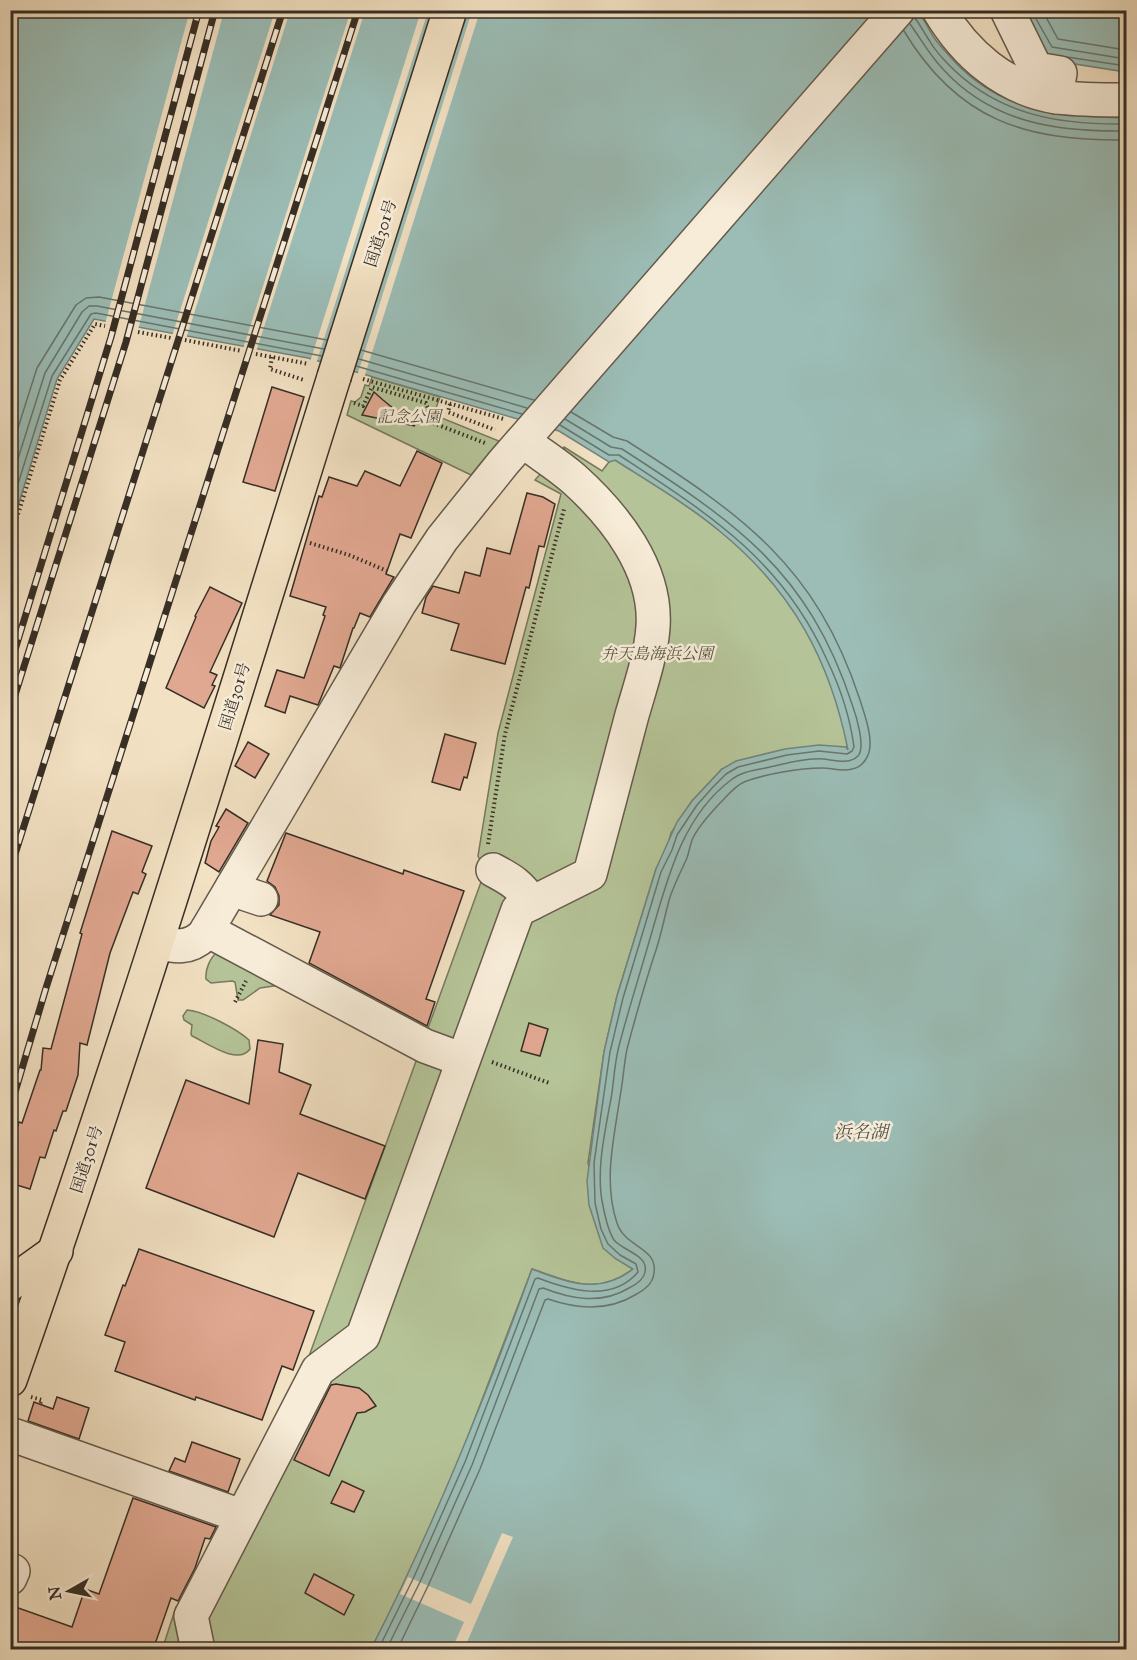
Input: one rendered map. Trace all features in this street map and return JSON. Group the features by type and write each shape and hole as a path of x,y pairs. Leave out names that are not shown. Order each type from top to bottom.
{"highway":[{"name":"国道301号","path":"21,1388 56,1251 157,942 450,10"},
{"path":"10,1284 56,1251"}],"street":[{"path":"157,942 173,946 190,945 198,941 247,893 420,571 518,430 898,10"},
{"path":"939,10 966,49 985,66 1007,80 1030,90 1056,97 1126,100"},
{"path":"1007,10 1036,69 1060,73 1056,97"},
{"path":"198,1650 190,1616 318,1370 363,1336 518,910 590,873 651,643 653,610 640,562 614,523 583,488 518,430"},
{"path":"493,870 515,882 532,903"},
{"path":"207,930 425,1046 465,1057"},
{"path":"10,1434 227,1511"},
{"path":"10,1570 13,1571 10,1578"}],"path":[{"path":"10,540 60,380 94,324 105,326"},
{"path":"138,332 171,338"},
{"path":"185,340 242,351"},
{"path":"256,354 272,357 334,381 363,406 372,387 426,403 433,423 489,445"},
{"path":"272,357 270,369 450,404 518,430"},
{"path":"450,404 448,412 518,430"},
{"path":"493,870 486,855 505,734 566,504 583,488"},
{"path":"302,540 349,555 391,573"},
{"path":"465,1057 549,1083"},
{"path":"21,1388 42,1400 40,1404"}],"green space":[{"name":"記念公園","path":"372,377 440,397 436,408 439,417 499,441 471,475 347,415 351,401 355,402 361,397 365,385 369,386"},
{"name":"弁天島海浜公園","path":"564,447 602,471 609,462 615,460 696,513 747,555 789,604 805,630 831,687 849,751 722,769 692,801 671,833 667,848 656,869 617,996 604,1052 588,1163 614,1257 633,1269 620,1278 607,1282 583,1284 532,1269 459,1460 408,1577 371,1649 162,1650 176,1607 180,1608 304,1370 485,871 478,856 498,733 561,494 535,480"},
{"path":"218,951 280,985 260,988 243,1000 238,1000 235,982 211,983 206,979 209,964"},
{"path":"187,1010 210,1017 237,1031 249,1040 250,1049 245,1054 230,1054 192,1036 192,1025 184,1020 183,1016"}],"water":[{"name":"浜名湖","path":"11,11 913,11 923,19 935,39 953,60 972,78 991,91 1012,101 1055,113 1126,118 1126,1649 371,1649 416,1556 457,1462 532,1269 558,1279 596,1284 621,1277 633,1269 603,1248 589,1205 587,1181 604,1052 617,996 656,869 677,822 692,801 722,769 736,761 785,749 819,745 846,747 848,750 831,686 805,630 769,579 722,533 696,513 615,460 609,462 559,431 308,358 94,319 57,379 11,529"},
{"path":"1016,11 1126,11 1126,72 1043,59"}],"pier":[{"path":"190,10 224,11 138,330 105,324"},
{"path":"351,10 365,11 256,352 243,349"},
{"path":"275,11 290,11 186,339 172,336"},
{"path":"421,11 428,11 316,364 310,362"},
{"path":"472,11 480,11 364,378 357,376"},
{"path":"502,1533 513,1537 464,1649 452,1649 464,1622 400,1594 408,1577 471,1604"}],"building":[{"path":"272,387 304,397 275,491 243,482"},
{"path":"374,392 383,400 415,426 362,415"},
{"path":"417,451 442,463 411,538 400,534 386,574 394,577 370,617 360,613 340,668 334,666 318,705 290,696 285,713 265,706 277,670 304,678 325,616 323,615 326,607 290,596 319,496 322,497 329,477 357,486 365,471 400,486"},
{"path":"527,493 543,497 555,504 544,547 539,546 529,588 526,587 505,664 451,650 459,624 422,613 426,597 433,586 459,593 465,572 480,576 487,548 510,554"},
{"path":"210,587 242,603 210,672 217,675 212,685 215,686 204,708 166,688 195,616"},
{"path":"445,734 476,743 467,778 464,777 460,790 432,782"},
{"path":"248,742 269,754 255,778 235,766"},
{"path":"226,809 248,823 219,872 205,863 211,841 219,827 216,826"},
{"path":"112,831 152,846 142,872 146,874 138,894 133,892 110,953 87,1045 80,1043 78,1075 66,1111 63,1111 56,1131 54,1130 45,1158 40,1157 30,1189 10,1183 10,1148 19,1122 22,1123 41,1070 43,1048 51,1049 82,934 80,933"},
{"path":"286,833 403,874 404,870 464,891 426,999 435,1002 427,1026 309,963 320,932 270,915 279,905 279,896 275,887 267,881"},
{"path":"529,1023 548,1029 540,1056 521,1051"},
{"path":"258,1040 283,1044 279,1072 311,1085 300,1114 385,1146 365,1199 298,1173 274,1237 146,1188 186,1080 249,1104"},
{"path":"139,1249 314,1311 293,1370 282,1366 262,1420 196,1397 195,1400 115,1371 125,1342 105,1335"},
{"path":"331,1385 359,1388 376,1406 365,1412 357,1413 329,1476 294,1460"},
{"path":"57,1397 89,1408 79,1439 28,1421 34,1402 53,1409"},
{"path":"192,1442 240,1459 228,1492 169,1471 175,1458 185,1462"},
{"path":"342,1481 364,1491 354,1512 331,1503"},
{"path":"133,1498 216,1527 210,1539 205,1538 195,1568 178,1601 171,1598 153,1650 10,1650 10,1605 72,1627 85,1589 99,1594"},
{"path":"314,1574 354,1595 344,1615 305,1593"}],"railway":[{"path":"10,666 111,337 199,10"},
{"path":"10,711 126,342 215,10"},
{"path":"10,870 283,10"},
{"path":"10,1109 46,988 358,10"}]}
